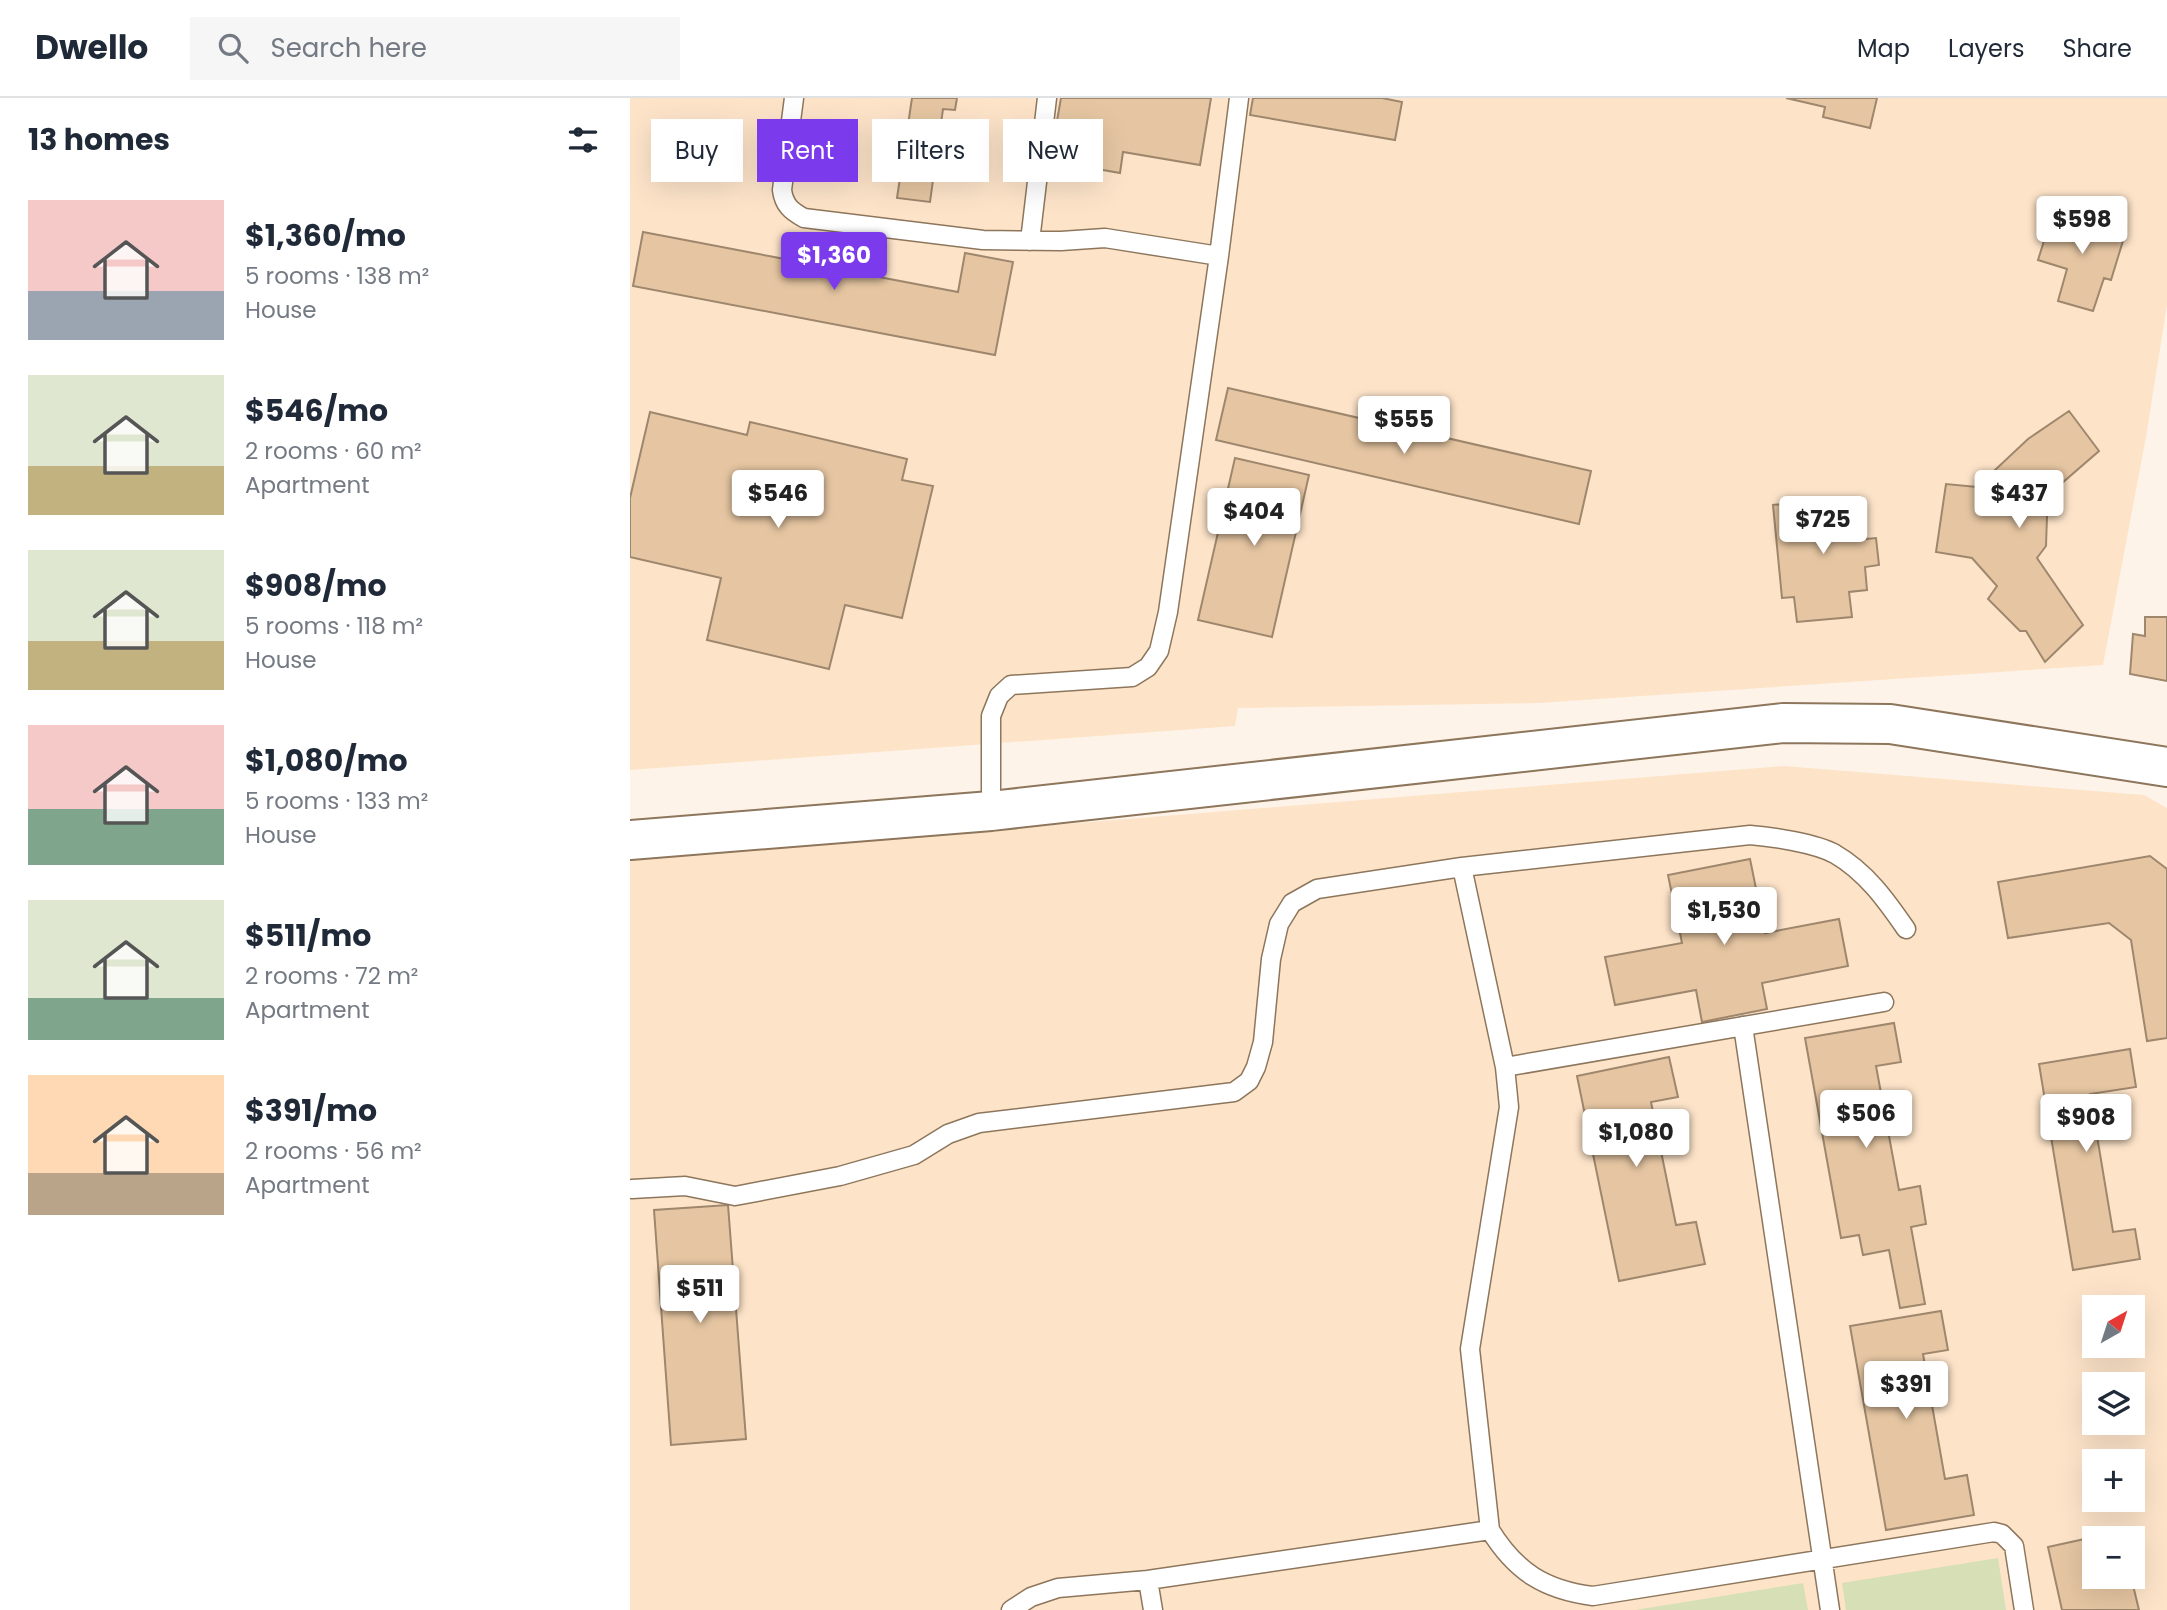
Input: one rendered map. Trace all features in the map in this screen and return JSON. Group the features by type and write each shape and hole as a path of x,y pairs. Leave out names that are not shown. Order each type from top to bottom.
{"main road":[{"path":"630,839 991,811 1783,723 1891,724 2167,767"}],"lane":[{"path":"794,98 782,190 783,200 792,212 804,218 984,240 1105,238 1219,256"},
{"path":"1030,241 1047,98"},
{"path":"991,811 991,716 999,696 1011,685 1132,677 1148,667 1158,651 1168,612 1239,98"},
{"path":"632,1189 685,1186 735,1196 840,1176 914,1154 948,1134 979,1122 1234,1092 1249,1081 1263,1042 1271,958 1279,924 1292,903 1317,889 1462,867 1750,835 1782,838 1833,853 1868,880 1906,929"},
{"path":"1462,867 1505,1067 1509,1107 1470,1349 1490,1531 1501,1549 1532,1577 1594,1603 1822,1559 1994,1532 2003,1534 2014,1546 2024,1610"},
{"path":"1505,1067 1884,1002"},
{"path":"1743,1026 1830,1610"},
{"path":"1011,1610 1031,1597 1058,1588 1148,1580 1490,1531"},
{"path":"1148,1580 1153,1610"}],"shaded area":[{"path":"630,98 2167,98 2167,305 2146,437 2103,665 1538,703 1238,708 1235,726 630,770"},
{"path":"1784,766 2144,795 2167,808 2167,1610 630,1610 630,859"}],"green space":[{"path":"1998,1558 2006,1610 1846,1610 1842,1583"},
{"path":"1803,1583 1808,1610 1635,1610"}],"building":[{"path":"912,98 957,98 955,110 943,109 942,119 909,119"},
{"path":"1061,98 1211,98 1200,165 1123,152 1120,173 1103,170 1103,119 1057,119"},
{"path":"1253,98 1382,98 1402,102 1395,140 1250,115"},
{"path":"1786,98 1877,98 1870,128 1823,117 1825,107"},
{"path":"899,182 933,182 930,202 897,198"},
{"path":"2054,209 2126,231 2111,280 2104,278 2093,311 2058,301 2067,269 2038,260"},
{"path":"643,232 958,292 965,253 1013,262 995,355 633,286"},
{"path":"1228,388 1591,471 1579,524 1216,440"},
{"path":"2069,411 2099,451 2039,503 2047,516 2046,546 2037,558 2083,625 2045,662 2026,631 2020,631 1988,599 1997,586 1972,558 1936,552 1946,484 1977,487 2028,439"},
{"path":"650,412 747,435 750,422 907,459 902,480 933,486 902,618 845,605 829,669 707,640 721,578 630,557 630,498"},
{"path":"1235,458 1309,475 1272,637 1198,620"},
{"path":"1862,497 1866,539 1876,538 1879,565 1865,567 1867,590 1849,592 1852,617 1797,622 1794,597 1782,598 1773,505"},
{"path":"2145,617 2167,617 2167,681 2130,674 2133,634 2145,636"},
{"path":"2150,856 2167,869 2167,1038 2147,1041 2131,940 2109,923 2008,938 1998,882"},
{"path":"1750,859 1765,933 1839,919 1848,966 1762,983 1767,1009 1702,1022 1696,990 1615,1005 1605,957 1682,943 1668,875"},
{"path":"1894,1023 1901,1062 1876,1066 1899,1190 1920,1186 1926,1224 1911,1227 1925,1304 1900,1308 1889,1250 1863,1255 1859,1235 1841,1238 1805,1038"},
{"path":"2130,1049 2136,1087 2090,1094 2113,1232 2135,1229 2140,1259 2073,1270 2039,1064"},
{"path":"1669,1057 1678,1097 1651,1102 1676,1225 1696,1222 1705,1264 1619,1281 1577,1076"},
{"path":"728,1205 746,1439 671,1445 654,1210"},
{"path":"1941,1311 1948,1350 1923,1354 1945,1479 1967,1475 1974,1515 1886,1530 1850,1326"},
{"path":"2082,1540 2082,1589 2134,1589 2139,1610 2062,1610 2048,1547"}]}
